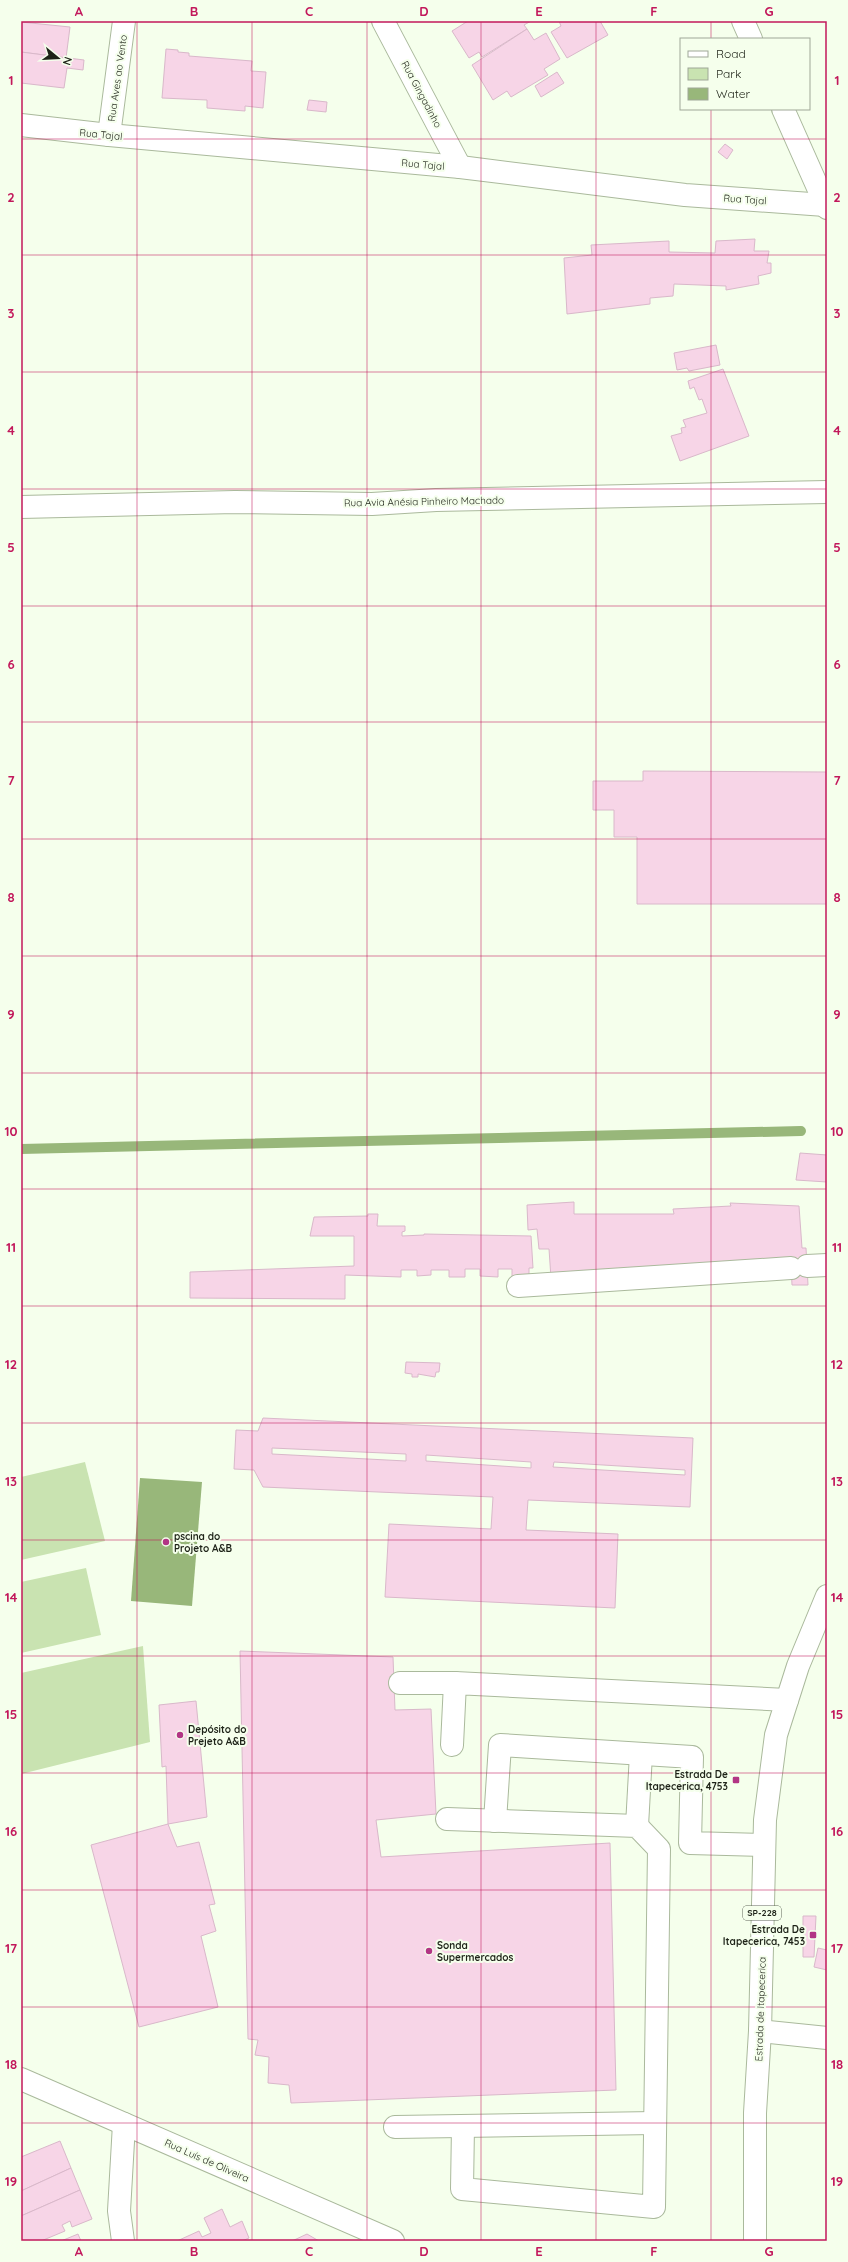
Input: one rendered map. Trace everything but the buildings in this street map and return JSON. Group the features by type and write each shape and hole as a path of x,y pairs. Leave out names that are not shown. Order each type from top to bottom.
{"street":[{"name":"Rua Aves ao Vento","path":"109,135 124,21"},
{"name":"Rua Gingadinho","path":"383,21 460,168"},
{"path":"743,21 752,38"},
{"path":"783,110 826,207"},
{"name":"Rua Tajal","path":"21,125 109,135 460,168 685,195 826,207"},
{"name":"Rua Avia Anésia Pinheiro Machado","path":"21,507 235,502 372,504 436,500 827,492"},
{"path":"518,1286 808,1266"},
{"name":"Estrada de Itapecerica","path":"755,2241 755,2113 760,2032 763,1845 776,1735 798,1666 827,1596"},
{"path":"400,1683 455,1683 787,1700"},
{"path":"452,1745 455,1683"},
{"path":"495,1821 500,1746 692,1757 690,1843 763,1845"},
{"path":"637,1826 640,1754"},
{"path":"447,1819 637,1826 659,1849 654,2207 462,2189 463,2126"},
{"path":"760,2032 827,2038"},
{"name":"Rua Luís de Oliveira","path":"21,2079 393,2241"},
{"path":"395,2127 655,2123"},
{"path":"123,2241 119,2211 124,2124"}],"green space":[{"path":"85,1462 105,1541 21,1560 21,1477"},
{"path":"86,1568 101,1635 21,1653 21,1582"},
{"path":"143,1646 150,1742 21,1774 21,1673"}],"water":[{"name":"pscina do Projeto A&B","path":"140,1478 202,1482 192,1606 131,1601"}],"waterway":[{"path":"21,1149 801,1131"}],"place":[{"name":"pscina do Projeto A&B","path":"166,1542"},
{"name":"Depósito do Prejeto A&B","path":"180,1735"},
{"name":"Estrada De Itapecerica, 4753","path":"736,1780"},
{"name":"Estrada De Itapecerica, 7453","path":"813,1935"},
{"name":"Sonda Supermercados","path":"429,1951"}]}
